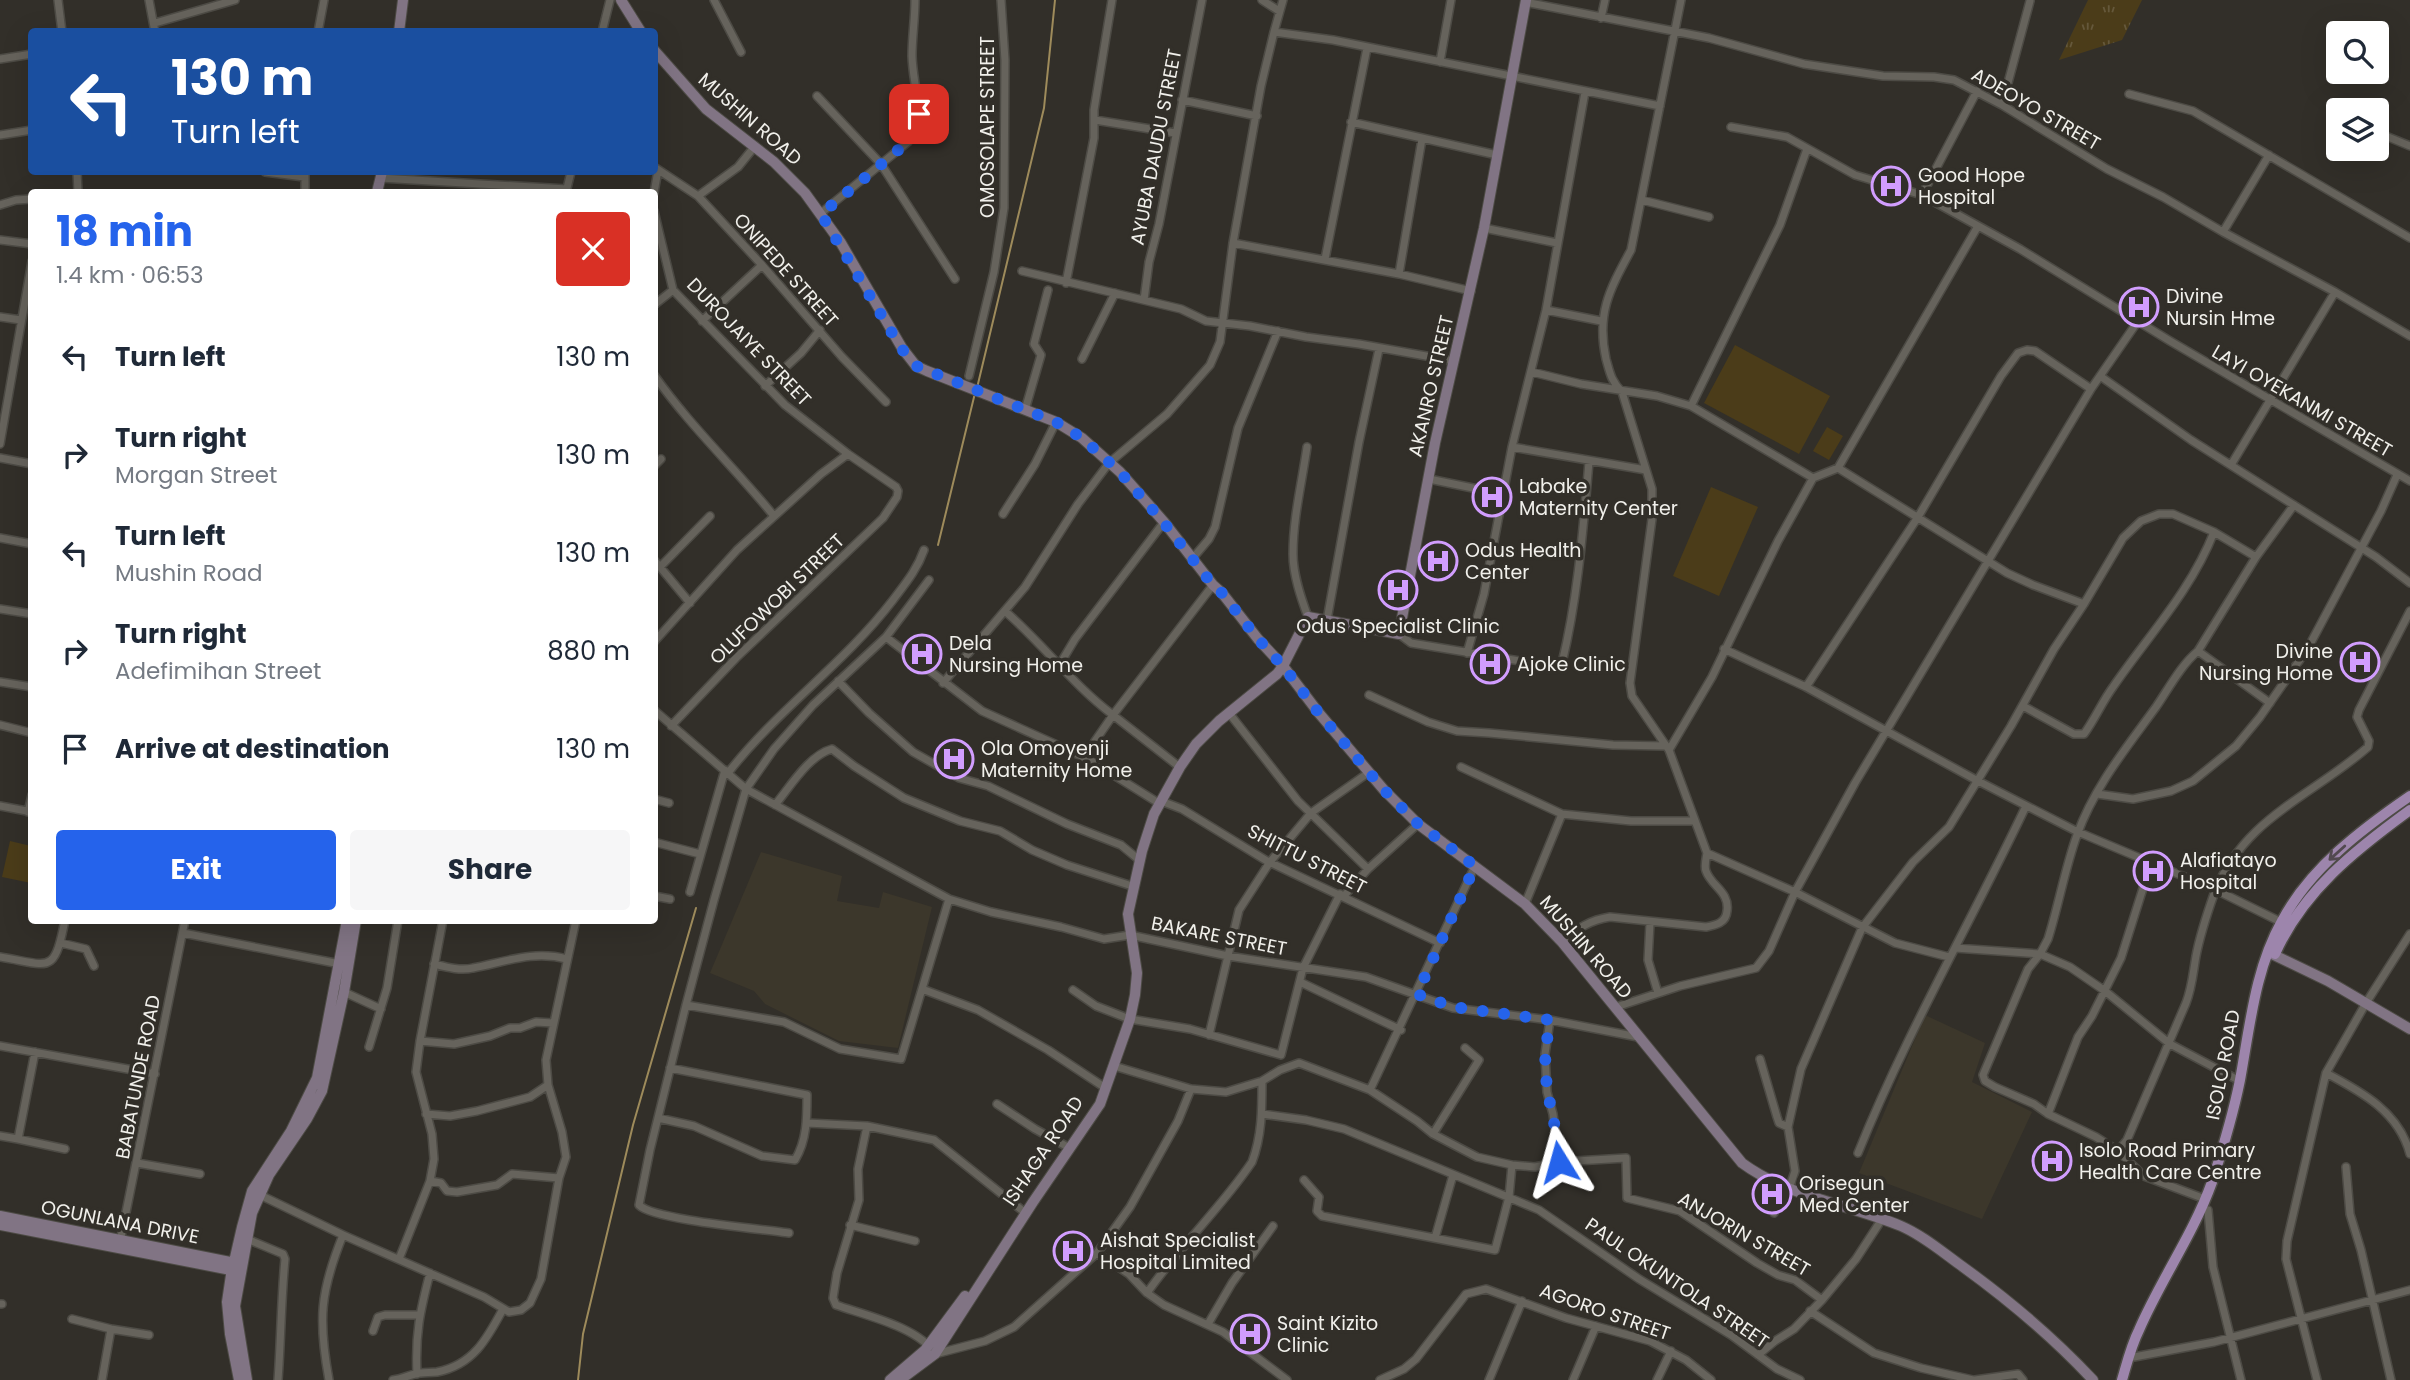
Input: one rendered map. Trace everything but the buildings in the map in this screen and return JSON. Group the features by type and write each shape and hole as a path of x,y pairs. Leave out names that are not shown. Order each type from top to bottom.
{"main road":[{"path":"399,28 402,0"},
{"path":"406,28 409,0"},
{"path":"621,0 638,28"},
{"name":"AKANRO STREET","path":"1399,634 1429,479 1484,228 1525,1"},
{"name":"MUSHIN ROAD","path":"658,55 706,109 790,176 821,214 901,348 913,363 942,377 969,381 987,394 1056,422 1082,438 1120,472 1222,593 1280,670 1368,773 1418,824 1525,904 1562,942 1742,1163 1758,1175 1787,1189 1882,1219 1935,1246 2017,1306 2093,1380"},
{"path":"1280,670 1308,617 1399,634"},
{"name":"ISHAGA ROAD","path":"900,1380 932,1349 1092,1116 1105,1092 1128,1019 1138,973 1125,918 1132,886 1146,828 1177,765 1196,740 1247,691 1272,670 1280,670"},
{"name":"ISHAGA ROAD","path":"1128,936 1129,905 1145,841 1159,801 1196,744 1280,670"},
{"name":"ISOLO ROAD","path":"2124,1380 2138,1330 2207,1204 2263,992 2274,955 2286,929 2316,889 2363,839 2410,796"},
{"name":"ISOLO ROAD","path":"2124,1380 2147,1325 2207,1204 2234,1136 2258,983 2281,922 2293,902 2323,866 2410,810"},
{"path":"247,1380 235,1306 238,1267 252,1213 269,1175 307,1119 322,1091 346,924"},
{"path":"239,1380 227,1311 252,1191 312,1093 344,992 355,924"},
{"path":"2274,955 2366,1003 2410,1030"},
{"name":"ISHAGA ROAD","path":"890,1380 932,1349 1066,1146 1084,1124 1104,1087 1128,1019"},
{"name":"OGUNLANA DRIVE","path":"0,1216 238,1267"},
{"name":"OGUNLANA DRIVE","path":"0,1225 120,1243"}],"street":[{"path":"58,0 62,28"},
{"path":"149,0 155,28"},
{"path":"155,23 230,0"},
{"path":"319,28 324,0"},
{"path":"603,28 610,0"},
{"path":"714,0 741,52"},
{"path":"821,214 908,142 919,114 912,68 915,0"},
{"name":"OMOSOLAPE STREET","path":"969,381 994,272 1004,208 1005,60 1001,0"},
{"path":"1066,283 1094,138 1094,110 1112,0"},
{"name":"AYUBA DAUDU STREET","path":"1144,300 1149,262 1202,0"},
{"path":"1262,0 1279,11"},
{"path":"943,683 1006,612 1049,553 1078,504 1109,463 1167,414 1210,365 1220,342 1233,243 1274,32 1283,0"},
{"path":"1440,62 1451,0"},
{"path":"1601,18 1605,0"},
{"path":"1562,942 1583,925 1596,919 1622,916 1650,923 1706,927 1720,924 1725,918 1727,903 1725,896 1706,872 1707,853 1667,748 1632,696 1630,683 1652,519 1652,489 1622,392 1611,381 1601,321 1614,281 1631,250 1681,0"},
{"name":"ADEOYO STREET","path":"1525,1 1709,38 1804,64 1883,76 1954,80 1977,90 2106,169 2163,197 2410,336"},
{"path":"2002,105 2029,1"},
{"path":"1274,32 1660,106"},
{"path":"1325,259 1367,48"},
{"path":"0,60 28,55"},
{"path":"1922,195 1977,90"},
{"path":"1467,653 1484,594 1512,447 1546,310 1585,92"},
{"path":"2129,94 2188,108 2410,239"},
{"path":"817,96 881,164 955,279"},
{"path":"1182,100 1257,116"},
{"path":"1094,120 1175,133"},
{"path":"1351,122 1497,155"},
{"name":"LAYI OYEKANMI STREET","path":"1731,127 1787,137 1856,176 1922,195 2021,249 2137,321 2410,481"},
{"path":"0,135 28,131"},
{"path":"2389,137 2410,146"},
{"path":"1399,274 1422,139"},
{"path":"698,196 738,167 755,146"},
{"path":"1691,406 1780,225 1807,149"},
{"path":"2223,232 2269,155"},
{"name":"ONIPEDE STREET","path":"658,169 698,196 842,357 886,402"},
{"path":"392,175 554,189"},
{"path":"0,205 28,199"},
{"path":"1642,201 1709,217"},
{"path":"1667,748 1701,697 1813,478 1838,468 1978,226"},
{"name":"DUROJAIYE STREET","path":"658,228 673,290 765,387 805,422 898,491"},
{"path":"1484,228 1558,243"},
{"path":"0,240 28,244"},
{"path":"1233,243 1325,259 1471,290"},
{"path":"702,321 762,265"},
{"path":"1022,271 1181,309 1206,321 1454,361"},
{"path":"0,444 4,387 28,282"},
{"path":"658,302 673,290"},
{"path":"1025,410 1041,355 1034,344 1048,290"},
{"path":"2231,465 2335,292"},
{"path":"1082,359 1115,293"},
{"path":"1546,310 1601,321"},
{"path":"0,317 21,320"},
{"path":"1616,1007 1658,993 1756,968 1769,951 1795,892 1856,783 2091,389 2137,321"},
{"path":"765,387 801,353 820,330"},
{"path":"1192,559 1209,539 1215,527 1238,428 1278,331"},
{"path":"1327,620 1359,442 1379,349"},
{"path":"1806,688 1918,517 2001,376 2018,353 2035,351 2091,389"},
{"path":"1532,372 1622,392 1657,396 1691,406 1813,478"},
{"path":"2100,376 2231,465 2396,570 2410,583"},
{"path":"658,380 774,516"},
{"path":"1003,514 1035,464 1056,422"},
{"path":"1307,447 1293,556 1308,617"},
{"path":"1512,447 1646,470"},
{"path":"658,638 737,550 848,454"},
{"path":"0,458 28,463"},
{"path":"658,462 661,459"},
{"path":"1399,634 1411,643 1467,653 1550,666 1562,663 1578,577 1589,462"},
{"path":"1838,468 1990,562 2033,585 2084,604"},
{"path":"2097,794 2133,799 2171,791 2193,781 2236,747 2308,648 2398,475"},
{"path":"1429,479 1502,494"},
{"name":"OLUFOWOBI STREET","path":"671,726 736,658 883,518 898,491"},
{"path":"2241,1380 2213,1267 2207,1204 2144,1176 2118,1151 2096,1137 1995,1087 1985,1081 1983,1075 2028,970 2040,954 2053,922 2078,832 2097,794 2112,767 2178,677 2188,659 2198,651 2256,557 2294,505"},
{"path":"1774,1213 1795,1171 1788,1127 1801,1069 1862,928 1913,862 1949,827 2123,538 2141,521 2159,514 2173,514 2214,532 2256,557"},
{"path":"658,563 710,516"},
{"path":"1060,664 1075,639 1164,523"},
{"path":"2023,706 2074,734 2084,734 2111,689 2175,604 2206,552 2214,532"},
{"path":"0,538 28,543"},
{"path":"690,892 727,772 756,739 867,632 915,571 924,550"},
{"path":"658,565 690,603"},
{"path":"789,1233 715,1224 642,1208 639,1205 641,1188 713,900 746,789 774,749 838,681 886,637 929,580"},
{"path":"1084,757 1213,585"},
{"path":"0,609 28,613"},
{"path":"2118,1151 2127,1140 2192,989 2199,944 2216,890 2235,855 2262,824 2368,747 2370,741 2357,717 2359,710 2410,611"},
{"path":"1006,612 1026,629 1089,695 1177,765"},
{"name":"SHITTU STREET","path":"886,637 982,711 1084,757 1159,801 1182,809 1270,862 1440,943"},
{"path":"1724,649 1806,688 2078,832 2216,890 2281,922"},
{"path":"2198,651 2270,703"},
{"path":"838,681 913,752 959,778 988,786 1067,824 1121,845 1138,859"},
{"path":"0,682 28,686"},
{"path":"1369,695 1457,732 1667,748"},
{"path":"1229,713 1278,779 1368,869"},
{"name":"BAKARE STREET","path":"658,714 746,789 949,899 1104,939 1128,936 1228,956 1366,977 1453,1007 1550,1020 1638,1037"},
{"path":"0,725 28,732"},
{"path":"775,805 806,768 832,749 904,798 960,821 1000,831 1032,850 1066,865 1132,886"},
{"path":"1461,767 1562,814 1631,821 1695,821"},
{"path":"1209,1035 1239,910 1270,862 1311,813 1368,773"},
{"path":"658,800 669,803"},
{"path":"0,806 28,812"},
{"path":"1858,1153 1949,957 1990,884 2026,806"},
{"path":"1525,904 1562,814"},
{"path":"1281,1055 1303,968 1342,895 1418,824"},
{"path":"658,843 700,854"},
{"path":"1707,853 1795,892 1895,943 1949,957"},
{"path":"2048,1114 2078,1037 2122,958 2151,863"},
{"path":"1370,1090 1401,1030 1475,866"},
{"path":"658,897 670,899"},
{"path":"686,1005 783,1022 840,1049 901,1059 949,899"},
{"path":"1650,923 1648,960 1658,993"},
{"path":"0,957 44,965 56,956 64,924"},
{"name":"BABATUNDE ROAD","path":"120,1243 184,924"},
{"path":"369,1047 381,1009 397,924"},
{"path":"399,1259 430,1181 434,1159 432,1134 416,1072 419,1041 442,924"},
{"path":"260,1195 484,1297 503,1309 514,1311 525,1307 541,1279 559,1178 566,1157 548,1085 546,1060 575,924"},
{"path":"183,933 340,964"},
{"path":"2317,1380 2300,1320 2286,1250 2326,1073 2366,1003 2409,939"},
{"path":"61,943 86,949 94,966"},
{"path":"1955,948 2040,954 2070,967 2105,991 2170,1044 2239,1080"},
{"path":"434,964 471,969 523,956 556,956 567,959"},
{"path":"1300,982 1401,1030"},
{"path":"922,989 978,1010 1048,1050 1104,1087"},
{"path":"1073,990 1097,1006 1128,1019 1191,1029 1281,1055 1370,1090 1433,1134 1477,1157 1535,1167 1559,1162 1553,1114 1547,1092 1545,1054 1550,1020"},
{"path":"344,992 381,1009"},
{"path":"419,1041 454,1044 536,1022 553,1023"},
{"path":"0,1045 155,1074"},
{"path":"1433,1134 1479,1060 1465,1048"},
{"path":"18,1139 35,1052"},
{"path":"1760,1059 1779,1123 1788,1127"},
{"path":"1114,1066 1191,1089 1226,1092 1262,1082 1280,1070 1299,1063"},
{"path":"658,1118 694,1126 762,1156 795,1160 803,1145 807,1123 807,1095 670,1068"},
{"path":"2326,1073 2358,1089 2376,1102 2395,1122 2407,1142 2410,1154"},
{"path":"1147,1293 1252,1161 1257,1148 1262,1114 1262,1082"},
{"path":"426,1114 450,1116 477,1111 530,1097 548,1085"},
{"path":"867,1126 858,1169 859,1200 837,1273 833,1298 836,1305 886,1322 932,1349 985,1341 1014,1327 1097,1252 1130,1207 1178,1121 1191,1089"},
{"path":"997,1104 1066,1146"},
{"name":"PAUL OKUNTOLA STREET","path":"1262,1114 1344,1129 1539,1210 1639,1279 1731,1335 1777,1369 1800,1380"},
{"path":"807,1123 867,1126 934,1140 1023,1211"},
{"path":"0,1136 65,1149"},
{"name":"ANJORIN STREET","path":"1559,1162 1626,1158 1627,1198 1680,1211 1757,1263 1778,1275 1795,1280 1822,1300"},
{"path":"137,1163 200,1174"},
{"path":"1304,1180 1319,1197 1317,1211 1322,1216 1495,1250 1509,1197 1512,1165"},
{"path":"2346,1167 2350,1214 2390,1380"},
{"path":"430,1181 441,1183 447,1191 457,1192 497,1185 512,1174 559,1178"},
{"path":"1435,1238 1453,1175"},
{"path":"1758,1355 1794,1329 1822,1300 1856,1259 1882,1219"},
{"path":"850,1224 915,1241"},
{"path":"1208,1324 1232,1283 1273,1226"},
{"path":"329,1380 323,1346 322,1301 327,1278 343,1235"},
{"path":"247,1239 278,1250 285,1259 280,1304 282,1349 278,1380"},
{"path":"1097,1252 1129,1274 1147,1293 1176,1312 1208,1324 1233,1339 1287,1380"},
{"path":"417,1374 418,1315 430,1273"},
{"name":"AGORO STREET","path":"1380,1380 1404,1369 1416,1359 1466,1294 1486,1289 1566,1318 1650,1341 1671,1351 1711,1380"},
{"path":"2134,1357 2214,1342 2410,1290"},
{"path":"1489,1380 1522,1301"},
{"path":"393,1380 437,1372 460,1364 474,1355 486,1341 503,1309"},
{"path":"1810,1311 1874,1353 1921,1368 1974,1380 2018,1374 2024,1380"},
{"path":"373,1331 378,1317 418,1315"},
{"path":"72,1319 149,1335"},
{"path":"1573,1380 1596,1326"},
{"path":"102,1380 111,1329"},
{"path":"1657,1380 1671,1351"}],"shaded area":[{"path":"761,852 842,876 837,901 879,908 883,892 932,907 898,1048 839,1041 765,1004 754,991 710,973"},
{"path":"1925,1015 1985,1043 1972,1082 2032,1112 1982,1219 1859,1173"}],"green space":[{"path":"2088,0 2142,0 2122,40 2059,60"},
{"path":"1735,345 1830,396 1799,454 1704,403"},
{"path":"1827,427 1843,436 1829,460 1813,451"},
{"path":"1711,487 1758,507 1719,596 1673,576"},
{"path":"10,841 28,845 28,882 2,877"}],"waterway":[{"path":"977,388 1044,108 1055,0"},
{"path":"938,545 975,393"},
{"path":"578,1380 583,1334 633,1125 696,908"}],"place":[{"name":"Good Hope Hospital","path":"1891,186"},
{"name":"Divine Nursin Hme","path":"2139,307"},
{"name":"Labake Maternity Center","path":"1492,497"},
{"name":"Odus Health Center","path":"1438,561"},
{"name":"Odus Specialist Clinic","path":"1398,590"},
{"name":"Dela Nursing Home","path":"922,654"},
{"name":"Divine Nursing Home","path":"2360,662"},
{"name":"Ajoke Clinic","path":"1490,664"},
{"name":"Ola Omoyenji Maternity Home","path":"954,759"},
{"name":"Alafiatayo Hospital","path":"2153,871"},
{"name":"Isolo Road Primary Health Care Centre","path":"2052,1161"},
{"name":"Orisegun Med Center","path":"1772,1194"},
{"name":"Aishat Specialist Hospital Limited","path":"1073,1251"},
{"name":"Saint Kizito Clinic","path":"1250,1334"}],"route":[{"path":"919,114 908,142 821,214 841,243 901,348 916,366 1067,428 1120,472 1283,666 1368,773 1418,824 1475,866 1417,994 1453,1007 1550,1020 1545,1054 1547,1092 1553,1114 1559,1162"}]}
